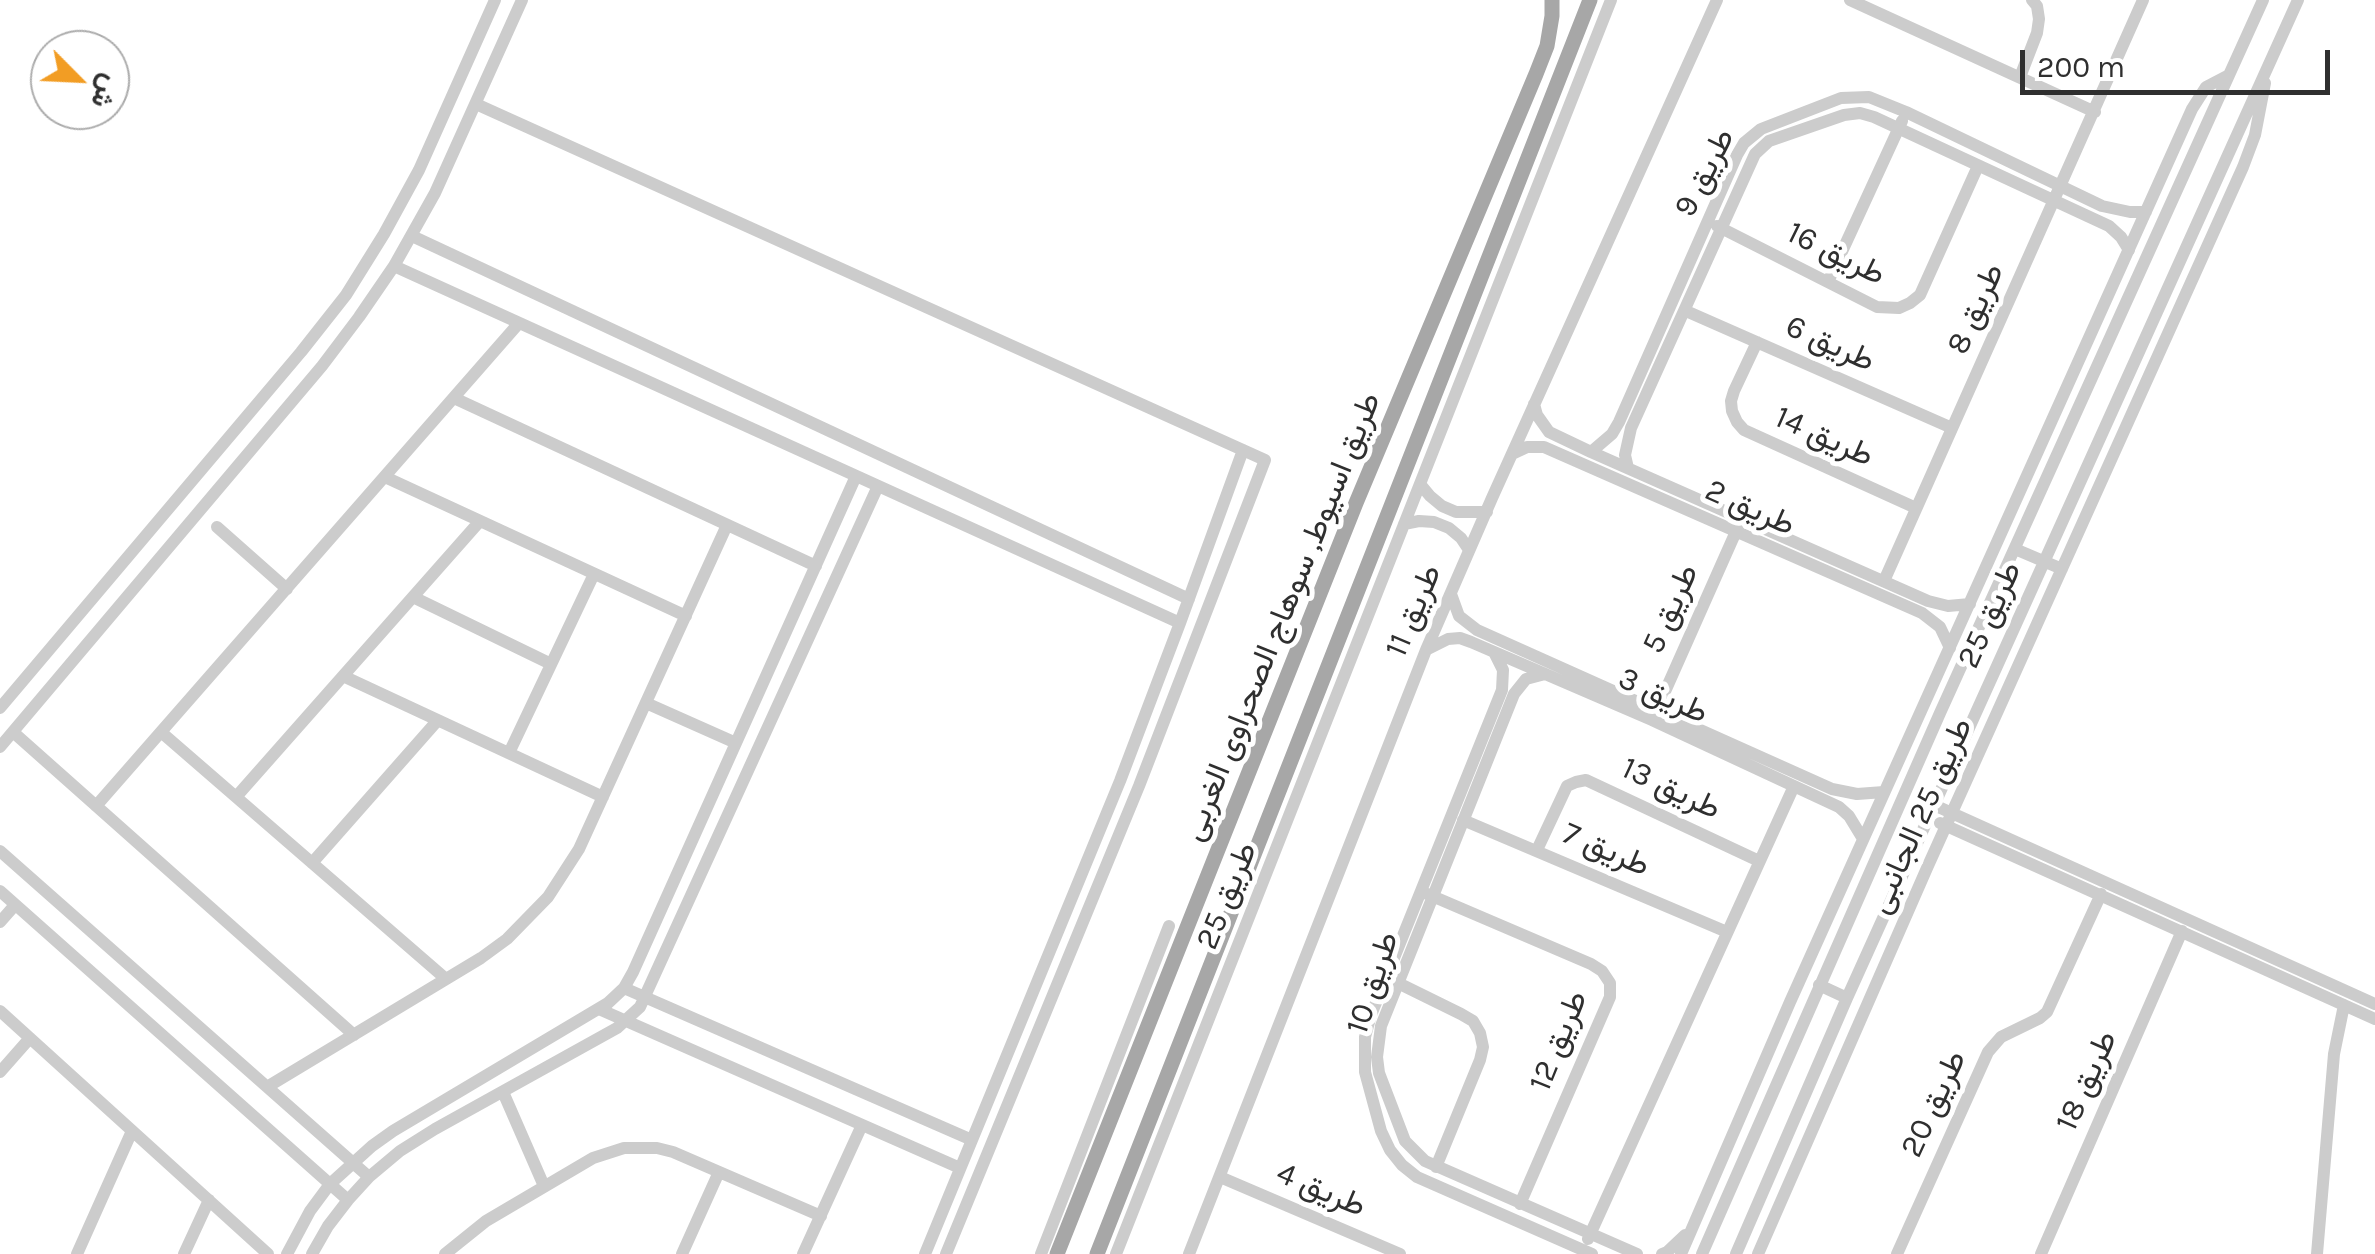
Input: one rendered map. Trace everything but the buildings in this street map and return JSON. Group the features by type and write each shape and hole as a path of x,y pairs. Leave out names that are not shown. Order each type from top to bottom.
{"main road":[{"name":"طريق اسيوط, سوهاج الصحراوى الغربى","path":"1057,1254 1356,504 1536,74 1546,46 1552,0"},
{"name":"طريق اسيوط, سوهاج الصحراوى الغربى","path":"1097,1254 1590,0"},
{"path":"1169,926 1186,932"}],"street":[{"path":"0,708 346,294 418,170 495,0"},
{"path":"0,747 322,366 359,317 394,266 435,193 522,0"},
{"name":"طريق 25","path":"1116,1254 1611,0"},
{"name":"طريق 11","path":"1193,1252 1426,650 1717,0"},
{"path":"1850,0 2094,112"},
{"path":"2020,77 2040,19 2032,0"},
{"name":"طريق 8","path":"1884,581 2144,0"},
{"name":"طريق 25","path":"1702,1254 1940,713 2263,0"},
{"name":"طريق 25","path":"1736,1254 1847,998 2298,0"},
{"name":"طريق 25 الجانبى","path":"1758,1254 2249,151 2263,102 2267,68"},
{"path":"1681,1254 1790,1002 2198,96 2228,75"},
{"name":"طريق 9","path":"1591,452 1618,422 1744,143 1797,108 1857,96 1880,100 2102,206 2146,212"},
{"path":"476,104 1266,460 1139,786 946,1254"},
{"path":"1828,282 1906,112"},
{"name":"طريق 9","path":"1628,468 1631,428 1755,154 1769,141 1860,113 2108,226 2129,250"},
{"name":"طريق 16","path":"1709,222 1877,307 1900,308 1920,295 1978,166"},
{"path":"412,236 1189,599"},
{"path":"394,266 1180,623"},
{"path":"2175,272 2193,280"},
{"name":"طريق 6","path":"1686,312 1952,428"},
{"path":"96,806 520,323"},
{"name":"طريق 14","path":"1757,342 1731,400 1732,411 1744,430 1916,508"},
{"path":"454,398 816,566"},
{"name":"طريق 2","path":"1534,404 1549,432 1922,613 1940,627 1950,648"},
{"name":"طريق 2","path":"1512,454 1527,447 1544,447 1938,604 1970,604"},
{"path":"925,1254 1066,916 1243,450"},
{"path":"287,1254 330,1184 392,1131 599,1009 624,988 856,476"},
{"path":"385,477 686,616"},
{"path":"1420,484 1442,506 1456,512 1487,512"},
{"path":"312,1254 348,1200 400,1151 626,1021 646,998 878,486"},
{"path":"236,797 480,521"},
{"path":"1404,524 1434,522 1449,528 1470,550"},
{"path":"267,1087 507,939 548,897 579,850 727,525"},
{"name":"طريق 5","path":"1654,716 1738,526"},
{"path":"217,527 287,589"},
{"path":"2015,549 2062,569"},
{"path":"508,753 594,574"},
{"name":"طريق 3","path":"1451,594 1459,616 1477,630 1839,807 1863,839"},
{"path":"413,597 551,664"},
{"name":"طريق 3","path":"1426,650 1448,638 1460,638 1832,789 1857,794 1884,792"},
{"name":"طريق 10","path":"1494,652 1503,670 1502,690 1426,893 1398,983 1372,1039 1364,1072 1381,1131 1402,1165 1417,1177 1585,1253"},
{"name":"طريق 10","path":"1545,674 1526,680 1514,694 1463,820 1371,1015 1372,1039 1379,1073 1405,1141 1430,1164 1637,1254"},
{"path":"343,676 603,797"},
{"path":"646,702 736,743"},
{"path":"1924,705 1940,713"},
{"path":"312,863 438,720"},
{"path":"13,732 354,1035"},
{"path":"160,732 446,979"},
{"name":"طريق 13","path":"1536,850 1567,786 1586,780 1760,861"},
{"path":"1585,1253 1590,1234 1794,786"},
{"path":"1931,811 2244,952 2375,1004"},
{"path":"1949,819 2182,931 2244,952 2375,1019"},
{"name":"طريق 7","path":"1463,820 1727,932"},
{"path":"0,851 368,1178"},
{"path":"0,891 348,1200"},
{"name":"طريق 12","path":"1426,893 1590,964 1602,971 1610,983 1610,997 1520,1204"},
{"name":"طريق 20","path":"1897,1254 1988,1052 2000,1037 2047,1012 2101,894"},
{"path":"0,922 15,904"},
{"path":"1041,1254 1169,926"},
{"name":"طريق 18","path":"2042,1254 2182,931"},
{"path":"1398,983 1473,1021 1483,1047 1430,1164 1417,1177"},
{"path":"1819,985 1847,998"},
{"path":"624,988 972,1140"},
{"path":"2317,1254 2334,1054 2344,1005"},
{"path":"599,1009 960,1168"},
{"path":"0,1012 268,1254"},
{"path":"0,1072 30,1038"},
{"path":"502,1092 544,1186"},
{"path":"804,1254 862,1125"},
{"path":"77,1254 132,1131"},
{"path":"445,1254 486,1221 544,1186 593,1158 624,1148 674,1152 821,1216"},
{"path":"1779,1155 1798,1163"},
{"path":"682,1254 719,1172"},
{"name":"طريق 4","path":"1220,1177 1400,1254"},
{"path":"184,1254 209,1200"},
{"path":"1662,1254 1694,1226"}]}
